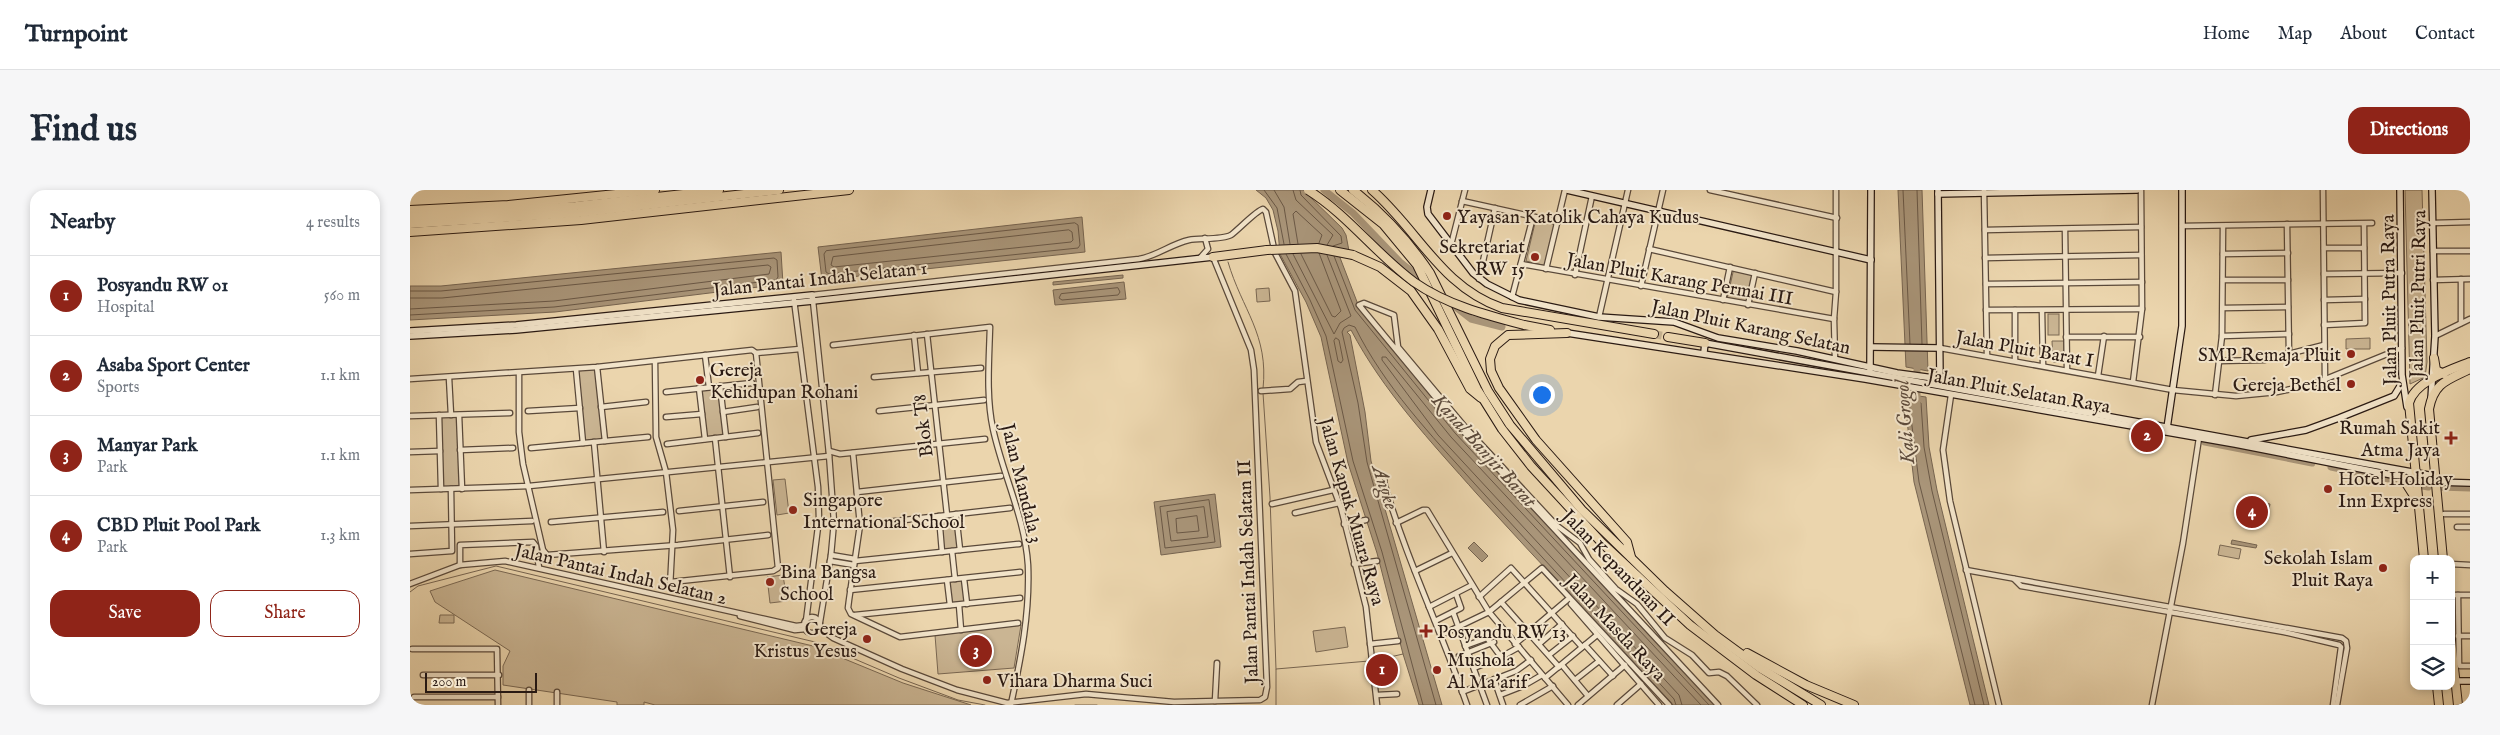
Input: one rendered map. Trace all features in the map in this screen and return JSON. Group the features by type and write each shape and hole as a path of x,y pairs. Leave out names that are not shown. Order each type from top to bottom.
{"highway":[{"path":"410,210 508,205 655,190"},
{"path":"410,217 576,206 719,190"},
{"path":"410,224 578,213 779,190"},
{"path":"410,232 581,220 849,190"},
{"path":"1308,190 1341,216 1422,287 1460,306 1524,325 1567,332"},
{"path":"1340,190 1383,224 1417,265 1482,398 1515,448 1602,543 1710,641 1756,675 1803,705"},
{"path":"1353,190 1396,227 1429,270"},
{"path":"1364,190 1387,209 1425,258 1429,270 1485,384 1525,446 1571,496 1665,591 1748,660 1797,692 1821,705"},
{"path":"1372,190 1388,204 1453,280 1486,302 1502,308 1654,334"},
{"path":"1214,258 1267,250 1317,248 1353,255 1380,267 1411,291 1438,329 1470,389 1482,398"},
{"path":"1567,332 1515,333 1503,338 1495,346 1490,359 1491,371 1519,420 1569,488 1571,496"},
{"path":"1668,337 1705,343"},
{"path":"2434,358 2436,370 2444,374"},
{"path":"2424,555 2417,476 2408,409 2414,391 2432,379 2470,362"},
{"path":"2443,555 2429,426 2430,399 2438,386 2470,369"},
{"path":"1509,402 1551,458 1627,542 1631,558"},
{"path":"2402,477 2420,506"},
{"path":"1704,624 1760,661 1818,691 1854,705"},
{"path":"2455,638 2458,705"},
{"path":"2437,690 2439,705"}],"street":[{"path":"1431,190 1427,207 1428,214 1479,279"},
{"path":"1451,245 1465,190"},
{"path":"1546,269 1566,190 1871,260"},
{"path":"1599,317 1628,190"},
{"path":"1641,286 1662,190"},
{"path":"1710,190 1837,218"},
{"path":"1834,190 1837,218 1834,319 1835,359"},
{"path":"1870,374 1871,190"},
{"path":"1927,383 1940,383 1938,192 2137,190"},
{"path":"2133,382 2142,309 2141,190"},
{"path":"2167,428 2174,390 2184,308 2182,190"},
{"path":"2323,190 2325,380"},
{"name":"Jalan Pluit Putra Raya","path":"2400,190 2402,382 2408,409"},
{"name":"Jalan Pluit Putri Raya","path":"2430,399 2435,336 2432,190"},
{"path":"1984,192 1987,355"},
{"path":"1575,275 1592,196"},
{"path":"1462,201 1558,222"},
{"path":"1479,279 1495,208"},
{"name":"Jalan Pantai Indah Selatan 1","path":"812,298 1139,259 1155,255 1180,242 1230,236 1251,220 1257,211 1263,210 1267,215 1275,254 1295,294"},
{"path":"1512,297 1533,217"},
{"path":"2433,223 2470,222"},
{"path":"2287,224 2290,354"},
{"path":"2324,325 2364,324 2364,224"},
{"path":"2182,226 2372,224"},
{"path":"2215,395 2222,336 2223,226"},
{"path":"2065,228 2066,370"},
{"path":"1985,230 2142,228"},
{"path":"1200,258 1208,249 1205,238"},
{"path":"2324,248 2364,248"},
{"path":"1649,250 1755,272 1836,292"},
{"path":"2433,251 2470,251"},
{"path":"2223,254 2288,253"},
{"path":"1986,258 2141,255"},
{"name":"Jalan Pantai Indah Selatan 1","path":"410,336 516,328 1214,258"},
{"name":"Jalan Pantai Indah Selatan II","path":"819,628 833,638 902,669 957,690 1011,704 1086,694 1174,702 1260,700 1266,695 1254,370 1251,350 1214,258"},
{"name":"Jalan Pluit Karang Permai III","path":"1521,264 1834,319"},
{"path":"1723,300 1730,267"},
{"path":"1748,305 1755,272"},
{"path":"2324,274 2402,274"},
{"name":"Jalan Pluit Karang Selatan","path":"1479,279 1512,297 1542,306 1599,317 1665,320 1710,337 1835,359 1870,367 1901,378"},
{"path":"2461,279 2461,323"},
{"path":"2434,280 2470,279"},
{"path":"2224,280 2288,280"},
{"path":"1986,284 2142,282"},
{"name":"Jalan Kapuk Muara Raya","path":"1295,294 1316,442 1339,503 1366,607 1377,705"},
{"path":"805,625 813,632 819,628 831,558 833,514 829,453 812,298"},
{"path":"794,300 818,487 819,519 805,625"},
{"path":"2324,300 2364,300"},
{"name":"Jalan Kepanduan II","path":"1718,705 1465,433 1359,304 1364,303 1394,315 1399,350 1465,428 1556,525 1580,543 1589,559 1616,589 1637,604 1665,638 1692,656 1709,673 1719,672 1726,676 1757,705"},
{"path":"2223,308 2288,307"},
{"path":"1986,310 2065,311 2142,309"},
{"path":"2015,310 2015,360"},
{"path":"2042,311 2043,365"},
{"path":"2435,336 2470,319"},
{"name":"Jalan Pantai Indah Selatan 1","path":"410,331 516,328"},
{"name":"Jalan Mandala 3","path":"927,334 990,328 990,413 996,442 1015,500 1028,564 1026,628 1011,704"},
{"name":"Jalan Pluit Selatan Raya","path":"1567,332 1901,378 1927,383 1951,395 2244,441 2348,463 2402,477 2417,476"},
{"path":"832,345 927,334"},
{"name":"Blok T8","path":"927,334 947,515"},
{"path":"2222,336 2289,334"},
{"name":"Blok T8","path":"914,335 918,373"},
{"path":"2098,376 2104,336"},
{"path":"2066,337 2140,337"},
{"path":"1704,352 1705,343"},
{"name":"Jalan Pluit Selatan Raya","path":"1705,343 1870,374 1901,378"},
{"path":"2219,361 2264,360 2324,345"},
{"path":"410,379 519,374 752,350 756,353 800,348"},
{"name":"Jalan Pluit Barat I","path":"1871,348 1940,348 2174,390 2215,395 2277,392 2325,380 2402,348"},
{"path":"655,361 656,437 666,472 673,530 670,584 773,571 778,568 756,353"},
{"path":"705,355 709,387"},
{"path":"597,367 605,441"},
{"path":"874,376 981,368"},
{"path":"576,369 583,443"},
{"path":"519,374 519,432 543,550 547,555 604,552 768,535"},
{"path":"449,378 451,415"},
{"path":"1263,391 1290,389 1298,382 1306,381"},
{"name":"Jalan Pluit Selatan Raya","path":"2244,441 2314,427 2394,396 2402,382"},
{"path":"666,392 752,383"},
{"name":"Jalan Pluit Selatan Raya","path":"1940,383 2028,406 2417,476 2470,483"},
{"path":"720,386 726,437"},
{"path":"700,388 705,439"},
{"path":"1951,395 1943,450 1950,501 1999,705"},
{"path":"878,411 984,400"},
{"path":"602,407 646,402"},
{"path":"723,412 757,407"},
{"path":"528,411 580,408"},
{"path":"410,416 510,413"},
{"path":"666,417 702,414"},
{"path":"438,415 441,489"},
{"path":"459,415 462,489"},
{"path":"667,444 758,433"},
{"path":"531,448 648,437"},
{"path":"715,438 730,577"},
{"path":"2152,705 2171,606 2199,438"},
{"path":"410,490 529,486 813,457 829,453 854,453 985,439"},
{"path":"594,442 604,552"},
{"path":"460,450 513,448"},
{"path":"410,452 440,451"},
{"path":"854,453 860,525 848,608 855,616 898,636 1018,623"},
{"path":"857,492 1001,476"},
{"path":"1385,476 1384,482 1396,523 1467,705"},
{"path":"410,554 451,553 453,524 451,489"},
{"path":"1272,504 1333,490"},
{"path":"679,511 763,502"},
{"path":"1295,512 1339,503"},
{"path":"860,525 1010,508"},
{"path":"1396,523 1422,510 1427,510 1489,612 1568,705"},
{"path":"551,522 602,519 663,512"},
{"path":"956,514 960,550"},
{"path":"2444,514 2470,514"},
{"path":"938,516 942,552"},
{"path":"1344,524 1366,520"},
{"path":"410,526 532,521"},
{"path":"2457,527 2470,527"},
{"path":"460,565 460,545 533,542 536,546 539,568"},
{"path":"831,558 855,562 1019,544"},
{"path":"952,551 955,579"},
{"path":"1415,571 1452,553"},
{"name":"Jalan Pantai Indah Selatan 2","path":"410,584 460,565 505,561 739,615 747,620 795,630 805,625"},
{"path":"1354,564 1377,561"},
{"path":"2455,564 2470,565"},
{"path":"1479,597 1511,568 1573,636 1613,676"},
{"path":"1441,635 1489,612 1541,569 1659,705"},
{"name":"Jalan Masda Raya","path":"1541,569 1669,705"},
{"path":"1966,570 2014,579 2021,578 2344,639"},
{"path":"850,590 1020,572"},
{"path":"964,578 967,604"},
{"path":"2014,579 2021,586 2340,645"},
{"path":"947,580 950,605"},
{"path":"1429,607 1472,585"},
{"path":"1435,621 1462,607 1456,594"},
{"path":"2470,595 2458,595 2455,638 2459,665 2470,666"},
{"path":"855,616 1020,598"},
{"path":"1474,668 1501,657 1517,646 1528,631 1568,600"},
{"path":"1501,602 1588,696"},
{"path":"959,605 961,630"},
{"path":"1453,612 1487,705"},
{"path":"805,625 812,617 820,622"},
{"path":"1539,644 1562,624"},
{"path":"1500,695 1544,677 1598,635"},
{"path":"1550,655 1573,636"},
{"path":"2455,638 2470,636"},
{"path":"1465,646 1487,638 1501,657"},
{"path":"2332,705 2340,645 2344,639"},
{"path":"2337,705 2347,648 2344,639"},
{"path":"1370,644 1398,641"},
{"path":"1459,656 1492,643"},
{"path":"412,649 494,648 498,652 498,705"},
{"path":"1462,692 1516,670 1531,660"},
{"path":"1575,680 1599,661"},
{"path":"1372,663 1388,664"},
{"path":"1215,701 1217,664"},
{"path":"1578,705 1624,665"},
{"path":"423,675 499,675"},
{"path":"1494,679 1504,705"},
{"path":"2456,681 2470,681"},
{"path":"1617,705 1641,684"},
{"path":"1520,705 1553,686"},
{"path":"529,690 529,705"},
{"path":"557,692 557,705"},
{"path":"1377,695 1397,694"},
{"path":"414,698 498,697"},
{"path":"437,698 437,705"},
{"path":"1624,699 1629,705"}],"shaded area":[{"path":"2405,190 2422,190 2427,362 2425,377 2410,384"},
{"path":"1536,219 1557,224 1546,266 1526,261"},
{"path":"1734,268 1756,273 1749,303 1727,299"},
{"path":"1269,288 1270,301 1257,302 1256,289"},
{"path":"2048,314 2059,314 2059,335 2048,335"},
{"path":"2370,338 2370,349 2346,349 2346,339"},
{"path":"2052,341 2064,341 2064,362 2053,362"},
{"path":"596,369 602,439 585,441 578,371"},
{"path":"719,388 725,435 706,437 701,390"},
{"path":"457,416 460,487 443,487 441,417"},
{"path":"785,479 789,513 777,515 773,480"},
{"path":"2240,505 2266,509 2267,519 2238,514"},
{"path":"956,514 960,550 942,552 939,516"},
{"path":"2220,545 2241,549 2239,559 2218,555"},
{"path":"495,570 813,646 903,683 971,705 655,705 644,702 644,705 617,705 617,702 503,685 503,666 510,651 435,602 430,591"},
{"path":"783,575 787,601 770,603 767,577"},
{"path":"963,579 966,603 952,604 948,581"},
{"path":"440,615 454,615 454,623 439,623"},
{"path":"1021,625 1014,668 938,674 935,635"},
{"path":"1345,627 1348,647 1316,652 1313,631"}],"water":[{"path":"1256,190 1303,190 1342,228 1346,235 1349,251 1339,255 1359,307 1459,429 1716,705 1673,705 1501,521 1425,435 1378,374 1351,330 1347,332 1350,335 1365,412 1371,461 1442,705 1419,705 1403,654 1377,553 1348,463 1321,337 1306,302 1280,254 1278,231 1273,210 1266,198"},
{"path":"1898,190 1922,190 1928,371 1906,367"},
{"path":"1082,217 1085,252 822,280 818,247"},
{"path":"781,252 783,284 555,312 410,320 410,286 441,286"},
{"path":"1123,275 1123,278 1053,285 1053,282"},
{"path":"1124,282 1126,299 1055,305 1053,290"},
{"path":"1904,394 1926,397 1929,447 1937,490 1989,705 1970,705 1914,482"},
{"path":"1215,494 1221,547 1161,555 1154,502"},
{"path":"2240,499 2270,504 2268,515 2265,514 2265,509 2241,505 2240,509 2237,508"},
{"path":"2232,540 2257,545 2256,548 2231,544"},
{"path":"1474,542 1488,556 1482,562 1468,548"}],"waterway":[{"path":"1324,190 1353,213 1400,262 1441,295"},
{"path":"1228,262 1258,337 1264,370 1263,389"},
{"path":"1453,305 1471,319 1502,327"},
{"name":"Kali Grogol","path":"1917,360 1917,404"},
{"path":"1263,393 1270,497 1276,669"},
{"path":"2205,442 2312,463"},
{"path":"2331,467 2394,480"},
{"path":"2423,486 2428,487"},
{"path":"2439,487 2470,488"},
{"path":"410,592 418,586 496,566 815,642 899,678 958,700 985,705"},
{"path":"1373,661 1403,654"},
{"path":"1276,705 1276,669 1369,661"},
{"path":"1075,705 1097,705"}],"tunnel":[{"path":"1654,334 1668,337"}],"place":[{"name":"Yayasan Katolik Cahaya Kudus","path":"1447,216"},
{"name":"Sekretariat RW 15","path":"1535,257"},
{"name":"SMP Remaja Pluit","path":"2351,354"},
{"name":"Gereja Kehidupan Rohani","path":"700,380"},
{"name":"Gereja Bethel","path":"2351,384"},
{"name":"Asaba Sport Center","path":"2147,436"},
{"name":"Rumah Sakit Atma Jaya","path":"2451,438"},
{"name":"Hotel Holiday Inn Express","path":"2328,489"},
{"name":"Singapore International School","path":"793,510"},
{"name":"CBD Pluit Pool Park","path":"2252,512"},
{"name":"Sekolah Islam Pluit Raya","path":"2383,568"},
{"name":"Bina Bangsa School","path":"770,582"},
{"name":"Posyandu RW 13","path":"1426,631"},
{"name":"Gereja Kristus Yesus","path":"867,639"},
{"name":"Manyar Park","path":"976,651"},
{"name":"Posyandu RW 01","path":"1382,670"},
{"name":"Mushola Al Ma'arif","path":"1437,670"},
{"name":"Vihara Dharma Suci","path":"987,680"}],"water label":[{"name":"Kanal Banjir Barat","path":"1485,450"},
{"name":"Angke","path":"1386,487"}]}
